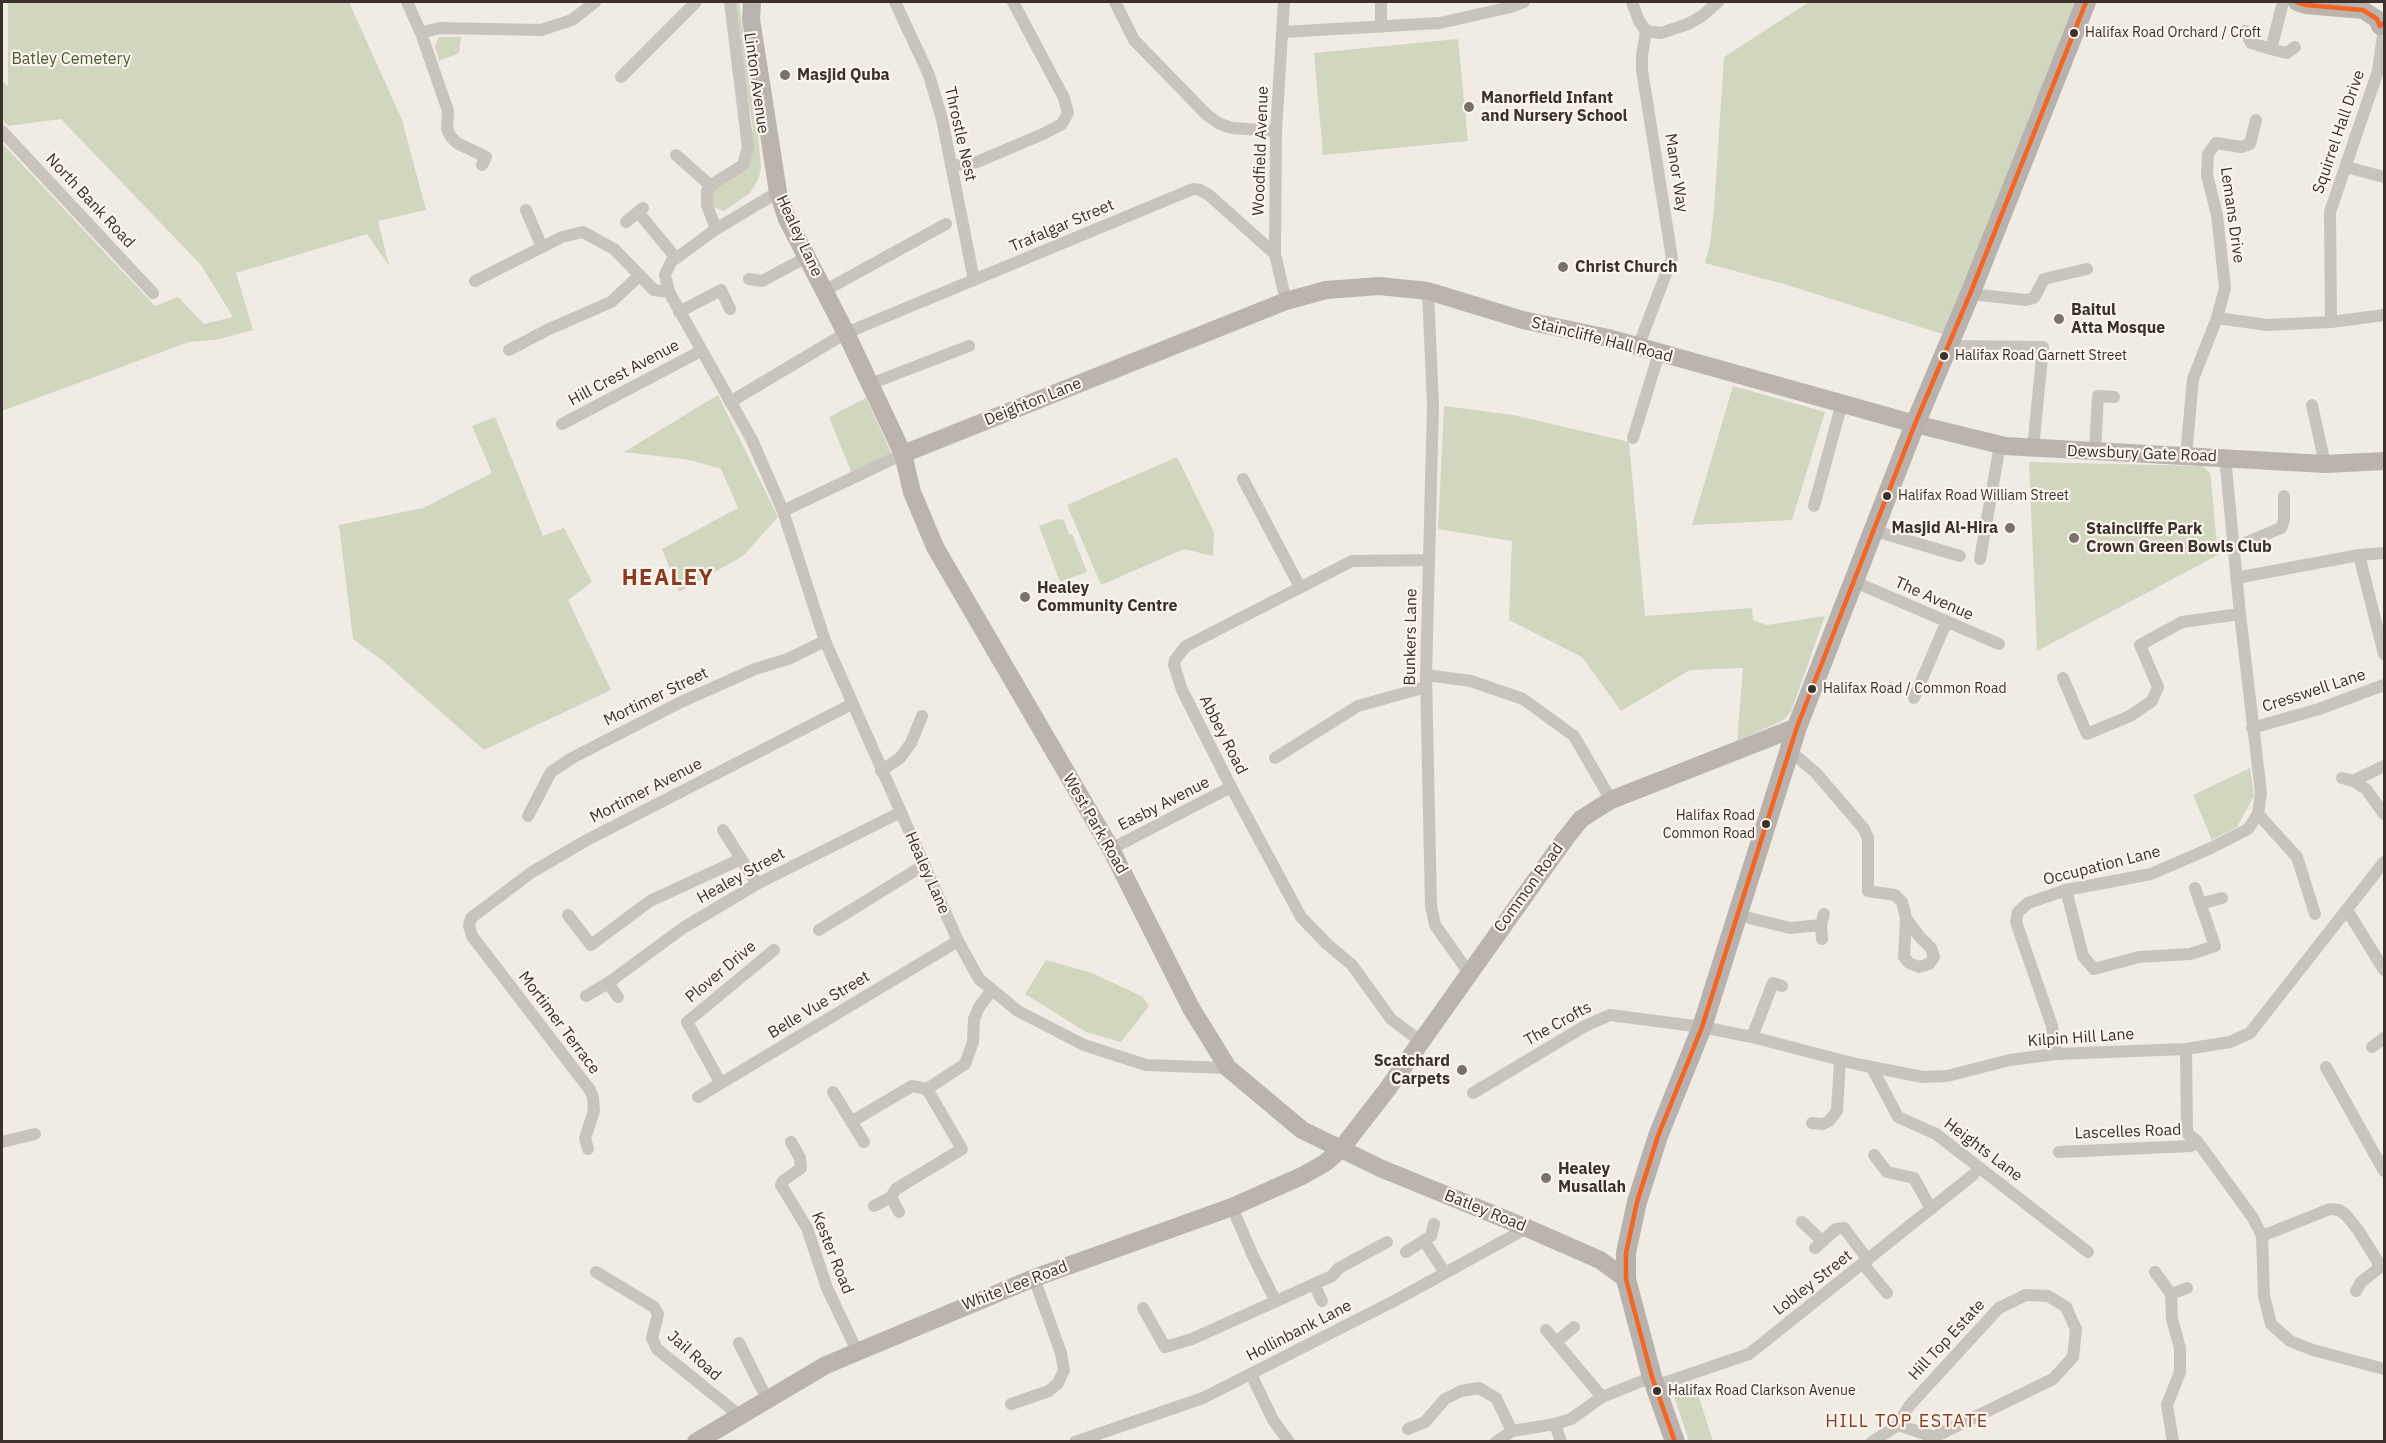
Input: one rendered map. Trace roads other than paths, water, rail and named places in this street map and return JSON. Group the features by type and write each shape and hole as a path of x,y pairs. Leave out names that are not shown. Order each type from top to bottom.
{"main road":[{"name":"Healey Lane","path":"752,2 751,19 778,192 787,219 846,333 903,454"},
{"path":"1675,1442 1654,1382 1626,1279 1626,1253 1637,1202 1658,1136 1702,1027 1797,727 1915,424 1949,346 2086,2"},
{"path":"2297,2 2306,5 2363,10 2383,25"},
{"name":"Staincliffe Hall Road","path":"1286,301 1326,290 1379,286 1428,291 1523,320 1659,352 1915,424"},
{"name":"Deighton Lane","path":"903,454 1286,301"},
{"name":"Dewsbury Gate Road","path":"1915,424 2000,446 2033,449 2325,464 2378,462"},
{"name":"West Park Road","path":"903,454 912,492 935,547 1111,849 1191,1008 1228,1068 1302,1130 1341,1149"},
{"name":"Common Road","path":"1341,1149 1386,1091 1565,838 1581,819 1611,800 1797,727"},
{"name":"Batley Road","path":"1341,1149 1380,1168 1527,1227 1600,1260 1626,1279"},
{"name":"White Lee Road","path":"696,1442 824,1365 1034,1278 1232,1207 1302,1176 1324,1163 1341,1149"}],"street":[{"path":"407,2 421,33 448,111 447,129 457,143 486,157 482,165"},
{"path":"421,33 439,28 541,30 572,20 595,2"},
{"path":"621,77 696,2"},
{"name":"Linton Avenue","path":"711,186 743,165 748,148 730,2"},
{"name":"Throstle Nest","path":"895,2 928,75 942,119 974,280"},
{"path":"951,166 977,162 1043,134 1062,124 1068,112 1064,98 1013,2"},
{"path":"1115,2 1134,40 1207,115 1220,124 1232,128 1276,131"},
{"name":"Woodfield Avenue","path":"1284,2 1276,131 1275,254 1286,301"},
{"path":"1381,2 1381,27"},
{"path":"1283,32 1440,23 1524,2"},
{"path":"1632,2 1646,32 1661,33 1688,24 1702,16 1718,2"},
{"path":"2271,48 2283,2"},
{"name":"Squirrel Hall Drive","path":"2331,322 2330,212 2381,72 2383,25"},
{"path":"2245,31 2251,42 2287,53 2295,47"},
{"name":"Manor Way","path":"1638,347 1672,258 1642,70 1646,32"},
{"name":"Lemans Drive","path":"2186,456 2193,379 2217,318 2225,288 2217,215 2206,175 2208,154 2216,143 2241,147 2250,144 2256,120"},
{"name":"North Bank Road","path":"2,131 153,293"},
{"path":"676,155 711,186 707,191 707,205 716,229"},
{"path":"2346,167 2385,177"},
{"name":"Trafalgar Street","path":"730,402 846,333 1193,189 1209,195 1275,254"},
{"path":"475,281 562,237 583,232 614,249 654,290 669,292 665,275 670,262 716,229 778,192"},
{"path":"526,210 542,248"},
{"path":"626,222 640,210 676,258"},
{"path":"824,291 946,224"},
{"path":"749,279 762,281 807,257"},
{"path":"1970,294 2026,300 2034,297 2044,279 2087,269"},
{"path":"508,350 611,302 639,275"},
{"path":"680,312 721,290 730,309"},
{"name":"Bunkers Lane","path":"1428,291 1433,405 1426,681 1431,906 1435,925 1469,973"},
{"name":"Healey Lane","path":"669,292 752,440 783,511 825,641 899,813 958,941 979,979 1018,1011 1084,1045 1146,1065 1228,1068"},
{"path":"2217,318 2267,325 2331,322 2385,315"},
{"path":"870,384 969,346"},
{"path":"1949,346 2043,346 2033,449"},
{"name":"Hill Crest Avenue","path":"562,424 701,351"},
{"path":"1633,438 1659,352"},
{"path":"2095,452 2098,396 2114,397"},
{"path":"1814,506 1842,404"},
{"path":"2312,405 2325,464"},
{"path":"1980,559 2000,446"},
{"name":"Deighton Lane","path":"783,511 903,454"},
{"path":"2225,458 2236,578 2261,793 2258,814 2296,857 2314,914"},
{"path":"1243,479 1300,587"},
{"path":"2233,548 2281,528 2284,520 2284,496"},
{"path":"1875,531 1960,556"},
{"path":"2236,578 2359,555 2385,553"},
{"path":"2359,555 2385,654"},
{"name":"Abbey Road","path":"1420,1041 1391,1019 1352,965 1327,944 1301,917 1182,690 1174,665 1175,660 1186,646 1352,561 1429,560"},
{"name":"The Avenue","path":"1855,582 2000,644"},
{"path":"2062,678 2087,734 2130,716 2152,701 2158,687 2140,645 2182,622 2240,614"},
{"path":"1914,698 1947,623"},
{"name":"Mortimer Street","path":"528,816 551,772 572,758 681,702 755,669 788,659 825,641"},
{"path":"1275,759 1358,706 1426,681 1471,681 1523,699 1574,736 1611,800"},
{"name":"Cresswell Lane","path":"2253,728 2319,709 2385,685"},
{"name":"Mortimer Avenue","path":"469,926 471,918 532,872 587,840 852,704"},
{"path":"881,771 900,759 911,743 922,716"},
{"path":"1789,750 1816,773 1864,829 1868,838 1868,891 1895,895 1902,902 1906,918"},
{"path":"2385,766 2347,779 2366,789 2385,814"},
{"name":"Easby Avenue","path":"1111,849 1231,787"},
{"name":"Healey Street","path":"586,996 608,983 683,928 757,884 899,813"},
{"name":"Occupation Lane","path":"2056,1054 2052,1026 2016,922 2018,912 2028,903 2066,890 2151,874 2248,829 2258,814"},
{"path":"723,830 757,884"},
{"path":"568,915 591,945 650,901 741,859"},
{"name":"Kilpin Hill Lane","path":"1702,1027 1752,1037 1872,1068 1923,1077 1947,1076 2010,1060 2056,1054 2186,1049 2230,1042 2250,1033 2385,862"},
{"path":"819,930 924,865"},
{"path":"2066,890 2083,956 2094,969 2139,957 2190,954 2221,945 2200,904 2195,888"},
{"path":"2200,904 2223,898"},
{"path":"2347,910 2385,970"},
{"path":"1737,915 1790,928 1823,919 1822,939"},
{"name":"Mortimer Terrace","path":"469,926 472,936 590,1090 594,1111 585,1138 588,1149"},
{"name":"Belle Vue Street","path":"698,1097 958,941"},
{"name":"Plover Drive","path":"720,1082 687,1022 774,950"},
{"path":"608,983 618,997"},
{"path":"1752,1037 1773,983 1782,986"},
{"path":"851,1122 912,1086 927,1089 965,1064 973,1042 974,1019 979,1007 992,990"},
{"name":"The Crofts","path":"1473,1093 1585,1026 1610,1014 1702,1027"},
{"path":"2372,1047 2385,1038"},
{"path":"2186,1049 2187,1133 2197,1141 2253,1218 2262,1236 2264,1296 2271,1324 2289,1341 2313,1350 2385,1369"},
{"path":"1812,1123 1823,1124 1829,1121 1837,1111 1840,1060"},
{"path":"2326,1067 2385,1171"},
{"name":"Heights Lane","path":"1872,1068 1898,1117 1936,1134 2088,1252"},
{"path":"874,1206 891,1197 896,1189 962,1149 927,1089"},
{"path":"833,1092 864,1142"},
{"path":"2,1142 35,1134"},
{"name":"Lascelles Road","path":"2059,1152 2191,1146 2197,1141"},
{"name":"Kester Road","path":"791,1142 800,1158 801,1168 781,1185 807,1228 827,1288 857,1351"},
{"path":"1874,1155 1887,1172 1914,1178 1931,1209"},
{"name":"Lobley Street","path":"1512,1431 1571,1419 1602,1397 1749,1354 1973,1175"},
{"path":"891,1197 899,1212"},
{"path":"1232,1207 1275,1300"},
{"path":"2262,1236 2330,1209 2339,1210 2358,1230 2378,1262 2378,1269 2361,1282 2356,1291"},
{"path":"1802,1222 1818,1244 1836,1229 1844,1228 1887,1293"},
{"path":"1406,1252 1425,1242 1431,1236 1434,1224"},
{"name":"Hollinbank Lane","path":"1075,1442 1203,1398 1310,1345 1527,1227"},
{"path":"1143,1308 1165,1347 1192,1339 1332,1276 1339,1268 1387,1242"},
{"path":"1425,1242 1445,1273"},
{"name":"Jail Road","path":"596,1272 654,1307 658,1314 652,1338 657,1349 739,1416"},
{"path":"2155,1272 2170,1294 2172,1319 2180,1348 2180,1372 2168,1405 2173,1442"},
{"path":"1011,1404 1049,1391 1058,1383 1064,1370 1061,1353 1034,1278"},
{"path":"1314,1284 1322,1301"},
{"path":"2170,1294 2187,1288"},
{"name":"Hill Top Estate","path":"1872,1442 1898,1425 1909,1406 1999,1308 2026,1295 2048,1296 2066,1307 2076,1329 2073,1357 2053,1379 1934,1437 1898,1425"},
{"path":"1556,1342 1574,1327"},
{"path":"1546,1329 1602,1397"},
{"path":"739,1343 767,1398"},
{"path":"1251,1374 1273,1420 1289,1442"},
{"path":"1408,1429 1425,1422 1445,1399 1461,1391 1479,1388 1496,1398 1512,1431 1496,1442"},
{"path":"1555,1424 1561,1442"}],"place":[{"name":"Halifax Road Orchard / Croft","path":"2074,33"},
{"name":"Masjid Quba","path":"785,75"},
{"name":"Manorfield Infant and Nursery School","path":"1469,107"},
{"name":"Christ Church","path":"1563,267"},
{"name":"Baitul Atta Mosque","path":"2059,319"},
{"name":"Halifax Road Garnett Street","path":"1944,356"},
{"name":"Halifax Road William Street","path":"1887,496"},
{"name":"Masjid Al-Hira","path":"2010,528"},
{"name":"Staincliffe Park Crown Green Bowls Club","path":"2074,538"},
{"name":"Healey Community Centre","path":"1025,597"},
{"name":"Halifax Road / Common Road","path":"1812,689"},
{"name":"Halifax Road Common Road","path":"1766,824"},
{"name":"Scatchard Carpets","path":"1462,1070"},
{"name":"Healey Musallah","path":"1546,1178"},
{"name":"Halifax Road Clarkson Avenue","path":"1657,1391"}],"district":[{"name":"HEALEY","path":"668,579"},
{"name":"HILL TOP ESTATE","path":"1907,1422"}],"park label":[{"name":"Batley Cemetery","path":"71,59"}]}
